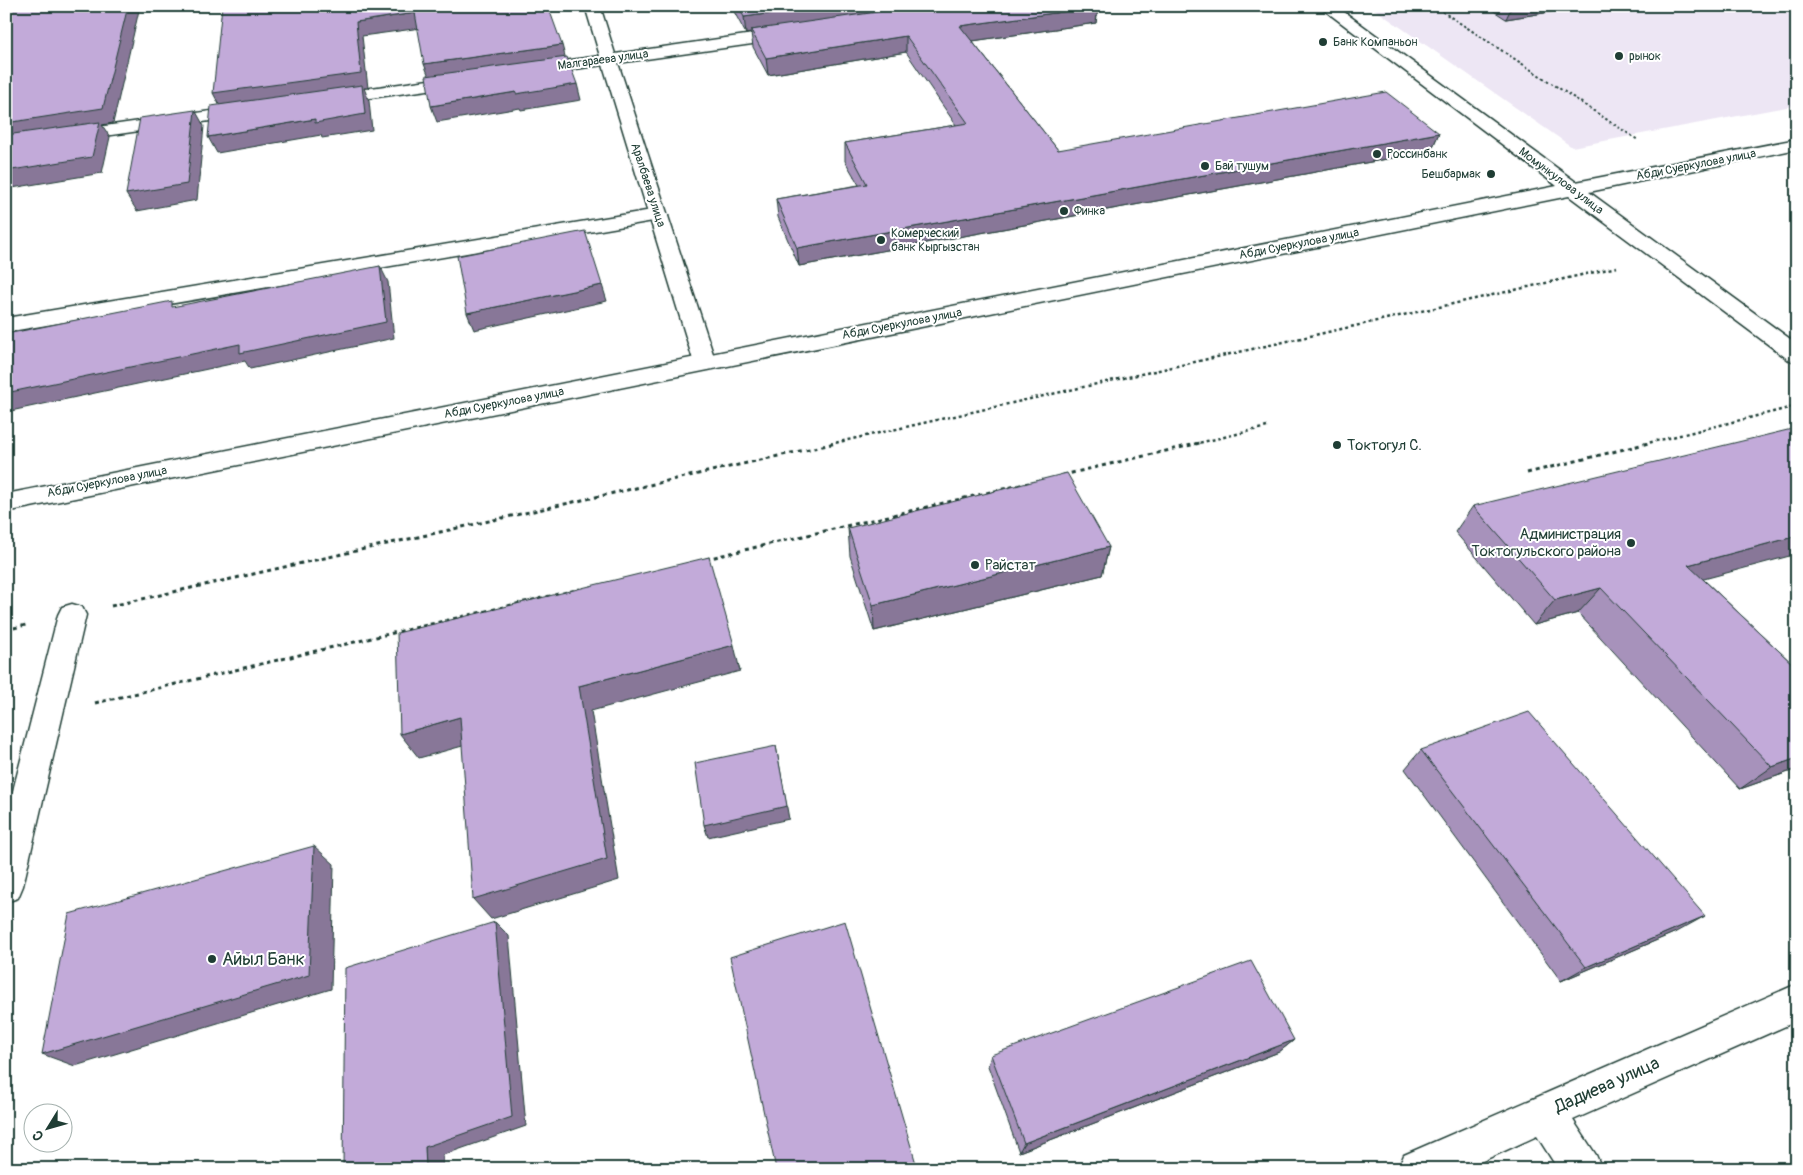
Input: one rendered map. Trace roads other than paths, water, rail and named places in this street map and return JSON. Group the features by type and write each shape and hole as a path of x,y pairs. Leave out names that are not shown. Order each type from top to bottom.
{"street":[{"name":"Аралбаева улица","path":"592,6 705,363"},
{"name":"Момункулова улица","path":"1326,6 1797,355"},
{"name":"Малгараева улица","path":"520,72 806,32"},
{"path":"312,101 480,78"},
{"path":"6,145 263,108"},
{"name":"Абди Суеркулова улица","path":"6,503 1797,144"},
{"path":"6,325 658,215"},
{"path":"6,886 72,615"},
{"name":"Дадиева улица","path":"1418,1169 1797,1002"},
{"path":"1545,1113 1582,1169"}],"place":[{"name":"Банк Компаньон","path":"1323,42"},
{"name":"рынок","path":"1619,56"},
{"name":"Россинбанк","path":"1377,154"},
{"name":"Бай тушум","path":"1205,166"},
{"name":"Бешбармак","path":"1491,174"},
{"name":"Финка","path":"1064,211"},
{"name":"Комерческий банк Кыргызстан","path":"881,240"},
{"name":"Токтогул С.","path":"1337,445"},
{"name":"Администрация Токтогульского района","path":"1631,543"},
{"name":"Райстат","path":"975,565"},
{"name":"Айыл Банк","path":"212,959"}]}
